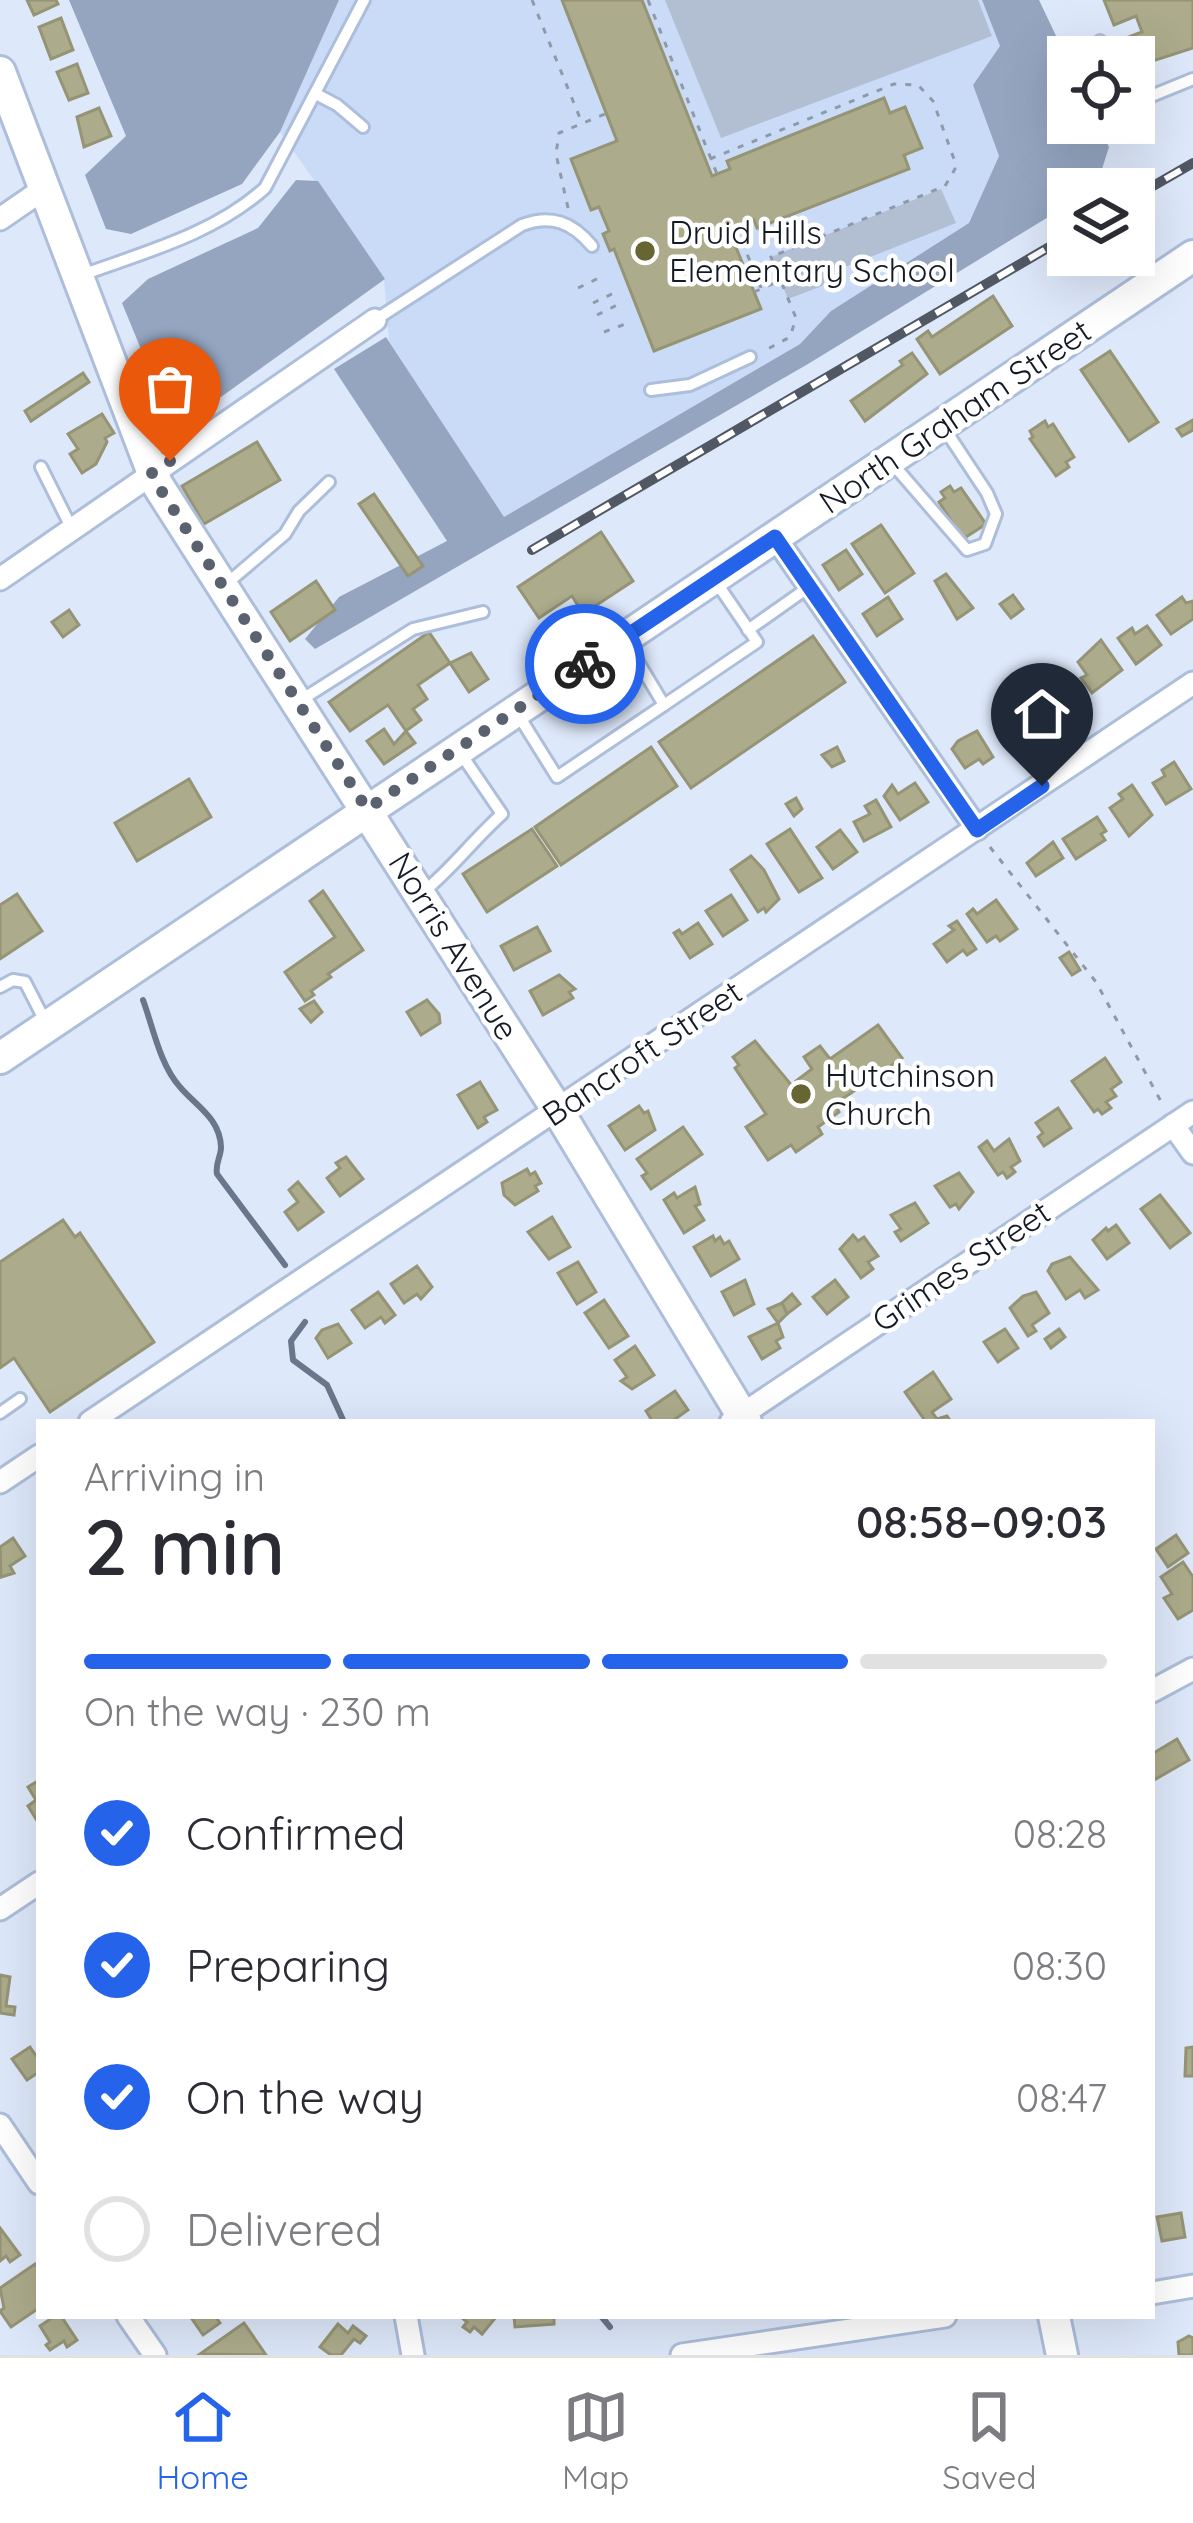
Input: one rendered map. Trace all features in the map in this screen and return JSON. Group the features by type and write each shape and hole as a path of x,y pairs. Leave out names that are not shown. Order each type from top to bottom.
{"street":[{"name":"Norris Avenue","path":"0,72 152,473 558,1111 738,1419"},
{"path":"0,219 45,188"},
{"name":"North Graham Street","path":"0,1058 942,424 1189,268"},
{"path":"0,579 375,320"},
{"path":"775,537 977,830"},
{"name":"Bancroft Street","path":"95,1419 1193,683"},
{"name":"Grimes Street","path":"740,1419 1193,1112"},
{"path":"1173,1125 1193,1153"},
{"path":"3,1475 36,1458"},
{"path":"1155,1689 1193,1669"},
{"path":"0,1909 36,1885"},
{"path":"0,2125 36,2179"},
{"path":"1155,2292 1193,2286"},
{"path":"130,2319 154,2355"},
{"path":"407,2319 413,2355"},
{"path":"682,2355 925,2319"},
{"path":"1055,2319 1062,2355"}],"lane":[{"path":"79,277 194,234 240,210 265,188 364,0"},
{"path":"1155,95 1193,79"},
{"path":"316,94 363,128"},
{"path":"375,320 522,225 541,218 578,230 592,246"},
{"path":"651,390 690,386 750,357"},
{"path":"889,460 967,550 986,544 996,514 942,424"},
{"path":"40,466 71,529"},
{"path":"223,587 285,534 299,511 329,482"},
{"path":"515,710 557,777 757,642 713,578"},
{"path":"748,630 809,587"},
{"path":"298,701 412,628 483,612"},
{"path":"624,638 664,705"},
{"path":"421,895 502,814 457,748"},
{"path":"0,987 13,980 25,982 47,1025"},
{"path":"0,1413 20,1399"}],"path":[{"path":"532,0 583,123"},
{"path":"648,0 717,174"},
{"path":"710,159 894,84 918,85 933,101 954,159 952,179 945,186 771,256"},
{"path":"569,209 556,154 560,133 605,114"},
{"path":"736,227 760,289"},
{"path":"750,357 779,344 796,329 796,318 759,228"},
{"path":"578,287 605,275"},
{"path":"754,292 781,280"},
{"path":"593,303 614,293"},
{"path":"597,315 619,304"},
{"path":"604,332 628,323"},
{"path":"977,830 1096,982 1173,1125"}],"shaded area":[{"path":"69,0 339,0 280,132 242,184 131,234 106,229 85,175 126,136"},
{"name":"Druid Hills Elementary School","path":"339,0 982,0 1000,46 973,85 999,156 969,223 831,311 800,344 503,518 389,341 384,279 280,132"},
{"path":"665,0 978,0 992,36 721,138"},
{"path":"982,0 1039,0 1056,36 1047,36 1047,144 1109,147 1102,168 1047,168 1047,218 808,364 315,649 305,639 339,597 447,541 334,369 386,337 504,517 800,344 831,311 969,223 999,156 973,85 1000,46"},
{"path":"296,180 318,181 385,279 196,415 159,393 122,303 148,279 258,228"},
{"path":"941,189 956,223 830,273 822,286 788,299 771,257"}],"building":[{"path":"27,0 56,0 58,4 34,15"},
{"path":"562,0 642,0 712,176 730,169 727,161 884,98 890,113 905,107 922,148 904,155 909,169 757,228 754,220 729,230 761,309 654,351 614,249 610,251 603,234 609,231 599,207 591,210 571,159 617,141"},
{"path":"1104,0 1193,0 1193,48 1155,60 1155,36 1132,36 1142,32 1136,16 1114,25"},
{"path":"61,18 73,50 51,59 39,27"},
{"path":"77,64 88,93 69,100 57,72"},
{"path":"99,108 111,136 84,147 77,117"},
{"path":"993,296 1012,326 940,374 917,339 928,331 932,337"},
{"path":"1110,351 1158,422 1129,441 1081,370"},
{"path":"912,353 927,374 865,421 851,401 903,365 900,361"},
{"path":"83,373 89,382 31,421 25,411"},
{"path":"102,414 114,433 105,438 96,464 82,473 70,454 78,449 68,434"},
{"path":"1193,420 1193,430 1182,436 1177,429"},
{"path":"1045,421 1048,427 1053,424 1074,457 1056,476 1030,439 1030,431"},
{"path":"257,442 280,480 204,524 182,486"},
{"path":"950,486 954,492 961,488 986,524 963,539 939,502 945,498 941,492"},
{"path":"374,494 423,566 408,576 359,504"},
{"path":"881,525 914,573 885,593 852,544"},
{"path":"601,532 633,581 583,614 572,596 539,618 518,587"},
{"path":"846,550 862,574 839,590 823,565"},
{"path":"946,574 973,608 957,619 935,581"},
{"path":"316,581 335,610 290,641 271,612"},
{"path":"1013,595 1023,609 1011,618 1000,604"},
{"path":"888,597 902,619 877,636 863,614"},
{"path":"1182,597 1186,603 1193,601 1193,619 1171,634 1157,615"},
{"path":"69,610 79,625 63,637 52,622"},
{"path":"1147,626 1161,645 1136,664 1118,638 1132,628 1135,634"},
{"path":"429,632 450,663 418,685 427,699 413,709 421,720 406,731 388,705 350,731 329,702"},
{"path":"813,636 845,682 691,788 659,742"},
{"path":"1101,640 1122,670 1092,693 1081,678 1087,675 1078,662"},
{"path":"471,653 488,679 469,692 450,663"},
{"path":"1052,674 1060,686 1066,682 1077,698 1049,716 1031,688"},
{"path":"1024,704 1037,724 1005,745 996,731 1002,727 998,721"},
{"path":"384,729 394,744 406,731 415,743 384,764 367,741"},
{"path":"977,731 993,757 965,768 952,749"},
{"path":"651,747 677,786 561,865 535,827"},
{"path":"837,747 844,761 832,767 822,755"},
{"path":"1174,762 1191,789 1166,804 1153,783"},
{"path":"189,779 211,817 137,861 115,823"},
{"path":"915,783 928,802 900,820 884,796 892,785 898,794"},
{"path":"1132,785 1152,815 1129,836 1110,808"},
{"path":"796,798 802,809 794,816 786,804"},
{"path":"876,800 891,827 864,841 854,822 870,814 865,806"},
{"path":"1097,817 1106,831 1101,834 1105,840 1076,859 1063,839"},
{"path":"532,829 557,866 487,912 463,874"},
{"path":"790,829 822,878 799,892 767,844"},
{"path":"840,830 857,852 833,869 817,847"},
{"path":"1053,842 1063,858 1036,876 1027,863"},
{"path":"751,856 779,899 766,912 764,908 758,912 731,870"},
{"path":"323,891 363,950 328,974 331,977 305,1001 285,972 335,937 310,901"},
{"path":"17,894 42,931 0,959 0,905"},
{"path":"731,895 747,920 723,936 706,911"},
{"path":"996,900 1017,929 1000,941 996,936 987,942 967,914 973,909 977,914"},
{"path":"957,921 976,949 967,955 963,950 947,962 934,944 954,930 949,926"},
{"path":"698,923 712,944 690,958 674,933 682,934"},
{"path":"537,927 550,951 514,970 501,946"},
{"path":"1069,952 1080,970 1072,975 1060,958"},
{"path":"559,975 575,989 569,992 573,998 543,1015 530,991"},
{"path":"427,1000 440,1023 421,1035 407,1012"},
{"path":"314,1001 322,1012 311,1022 300,1009"},
{"name":"Hutchinson Church","path":"878,1025 902,1058 835,1104 839,1112 818,1127 822,1134 796,1152 791,1145 768,1160 746,1127 766,1114 735,1068 739,1065 733,1057 755,1041 797,1092 802,1088 796,1081 812,1069 804,1057 820,1046 830,1059"},
{"path":"1105,1058 1121,1082 1111,1089 1116,1096 1106,1102 1111,1108 1102,1114 1098,1109 1094,1112 1072,1081"},
{"path":"480,1082 497,1110 484,1117 487,1122 478,1128 458,1095"},
{"path":"639,1106 644,1113 648,1111 655,1130 625,1150 609,1126"},
{"path":"1058,1108 1071,1128 1044,1146 1036,1123"},
{"path":"683,1127 702,1154 651,1189 637,1159"},
{"path":"1009,1139 1020,1161 1007,1178 1003,1172 998,1175 979,1147 987,1141 994,1151"},
{"path":"346,1157 363,1179 340,1196 327,1178"},
{"path":"527,1169 541,1183 535,1186 538,1191 515,1205 504,1195 502,1183"},
{"path":"959,1173 973,1192 959,1209 956,1204 950,1207 935,1186"},
{"path":"298,1182 323,1212 298,1230 285,1212 298,1202 289,1190"},
{"path":"695,1187 700,1204 695,1206 704,1220 684,1233 664,1200"},
{"path":"1160,1195 1190,1233 1170,1248 1141,1209"},
{"path":"915,1203 928,1223 901,1241 895,1232 901,1229 891,1215"},
{"path":"552,1217 570,1247 549,1259 528,1232"},
{"path":"63,1220 75,1237 80,1233 154,1342 50,1412 14,1358 0,1368 0,1262"},
{"path":"1116,1225 1129,1243 1107,1259 1093,1240"},
{"path":"853,1235 858,1241 864,1237 878,1256 868,1262 873,1269 861,1278 840,1249"},
{"path":"713,1236 724,1244 729,1241 739,1259 711,1276 694,1247"},
{"path":"1070,1257 1098,1290 1085,1298 1080,1290 1066,1299 1048,1271 1052,1264"},
{"path":"578,1262 596,1292 577,1304 558,1273"},
{"path":"417,1266 432,1287 421,1299 417,1294 404,1303 391,1284"},
{"path":"745,1280 754,1304 734,1315 722,1292"},
{"path":"835,1280 848,1297 827,1314 813,1297"},
{"path":"378,1292 395,1315 385,1323 381,1317 365,1328 352,1310"},
{"path":"1036,1292 1049,1313 1032,1325 1036,1331 1028,1336 1010,1308"},
{"path":"792,1294 800,1304 787,1314 782,1303"},
{"path":"604,1300 628,1336 609,1348 585,1313"},
{"path":"782,1303 787,1314 778,1323 768,1309"},
{"path":"778,1323 783,1337 776,1341 780,1348 762,1359 749,1337"},
{"path":"338,1324 351,1343 328,1358 316,1338"},
{"path":"1005,1329 1018,1348 998,1362 984,1342"},
{"path":"1059,1329 1065,1337 1051,1348 1045,1339"},
{"path":"635,1346 654,1375 632,1389 621,1381 627,1377 615,1360"},
{"path":"933,1372 951,1399 932,1412 937,1419 924,1419 905,1392"},
{"path":"675,1391 688,1410 675,1419 651,1419 646,1411"},
{"path":"1176,1535 1188,1553 1168,1567 1156,1549"},
{"path":"13,1538 25,1556 10,1566 14,1573 1,1577 0,1547"},
{"path":"1183,1562 1193,1577 1193,1610 1178,1619 1164,1598 1172,1594 1161,1577"},
{"path":"1177,1739 1189,1760 1155,1779 1155,1752"},
{"path":"0,1975 10,1977 6,2006 15,2007 14,2015 0,2013"},
{"path":"30,2047 36,2056 36,2074 27,2080 12,2059"},
{"path":"1193,2047 1193,2076 1185,2076 1186,2048"},
{"path":"1181,2213 1185,2237 1162,2241 1157,2217"},
{"path":"0,2228 20,2255 10,2262 6,2256 0,2261"},
{"path":"36,2265 36,2310 11,2327 0,2311 4,2308 0,2288"},
{"path":"50,2319 63,2319 77,2340 50,2350 40,2326"},
{"path":"192,2319 217,2319 220,2323 203,2335"},
{"path":"464,2319 494,2319 482,2334 474,2327 470,2332 463,2327 467,2322"},
{"path":"514,2319 554,2319 554,2324 515,2327"},
{"path":"244,2323 266,2355 200,2354"},
{"path":"338,2324 348,2333 353,2326 366,2336 360,2343 354,2339 341,2355 331,2355 320,2347"},
{"path":"1189,2336 1193,2355 1179,2355 1178,2342"}],"waterway":[{"path":"143,1000 167,1068 220,1137 217,1174 285,1265"},
{"path":"305,1322 291,1341 293,1360 327,1385 343,1419"},
{"path":"603,2319 610,2327"}],"railway":[{"path":"1155,185 1193,163"},
{"path":"532,550 1047,248"}],"way so far":[{"path":"170,461 152,473 157,484 367,809 585,664"}],"place":[{"name":"Druid Hills Elementary School","path":"645,251"},
{"name":"Hutchinson Church","path":"801,1094"}],"route":[{"path":"585,664 775,537 977,830 1042,786"}]}
